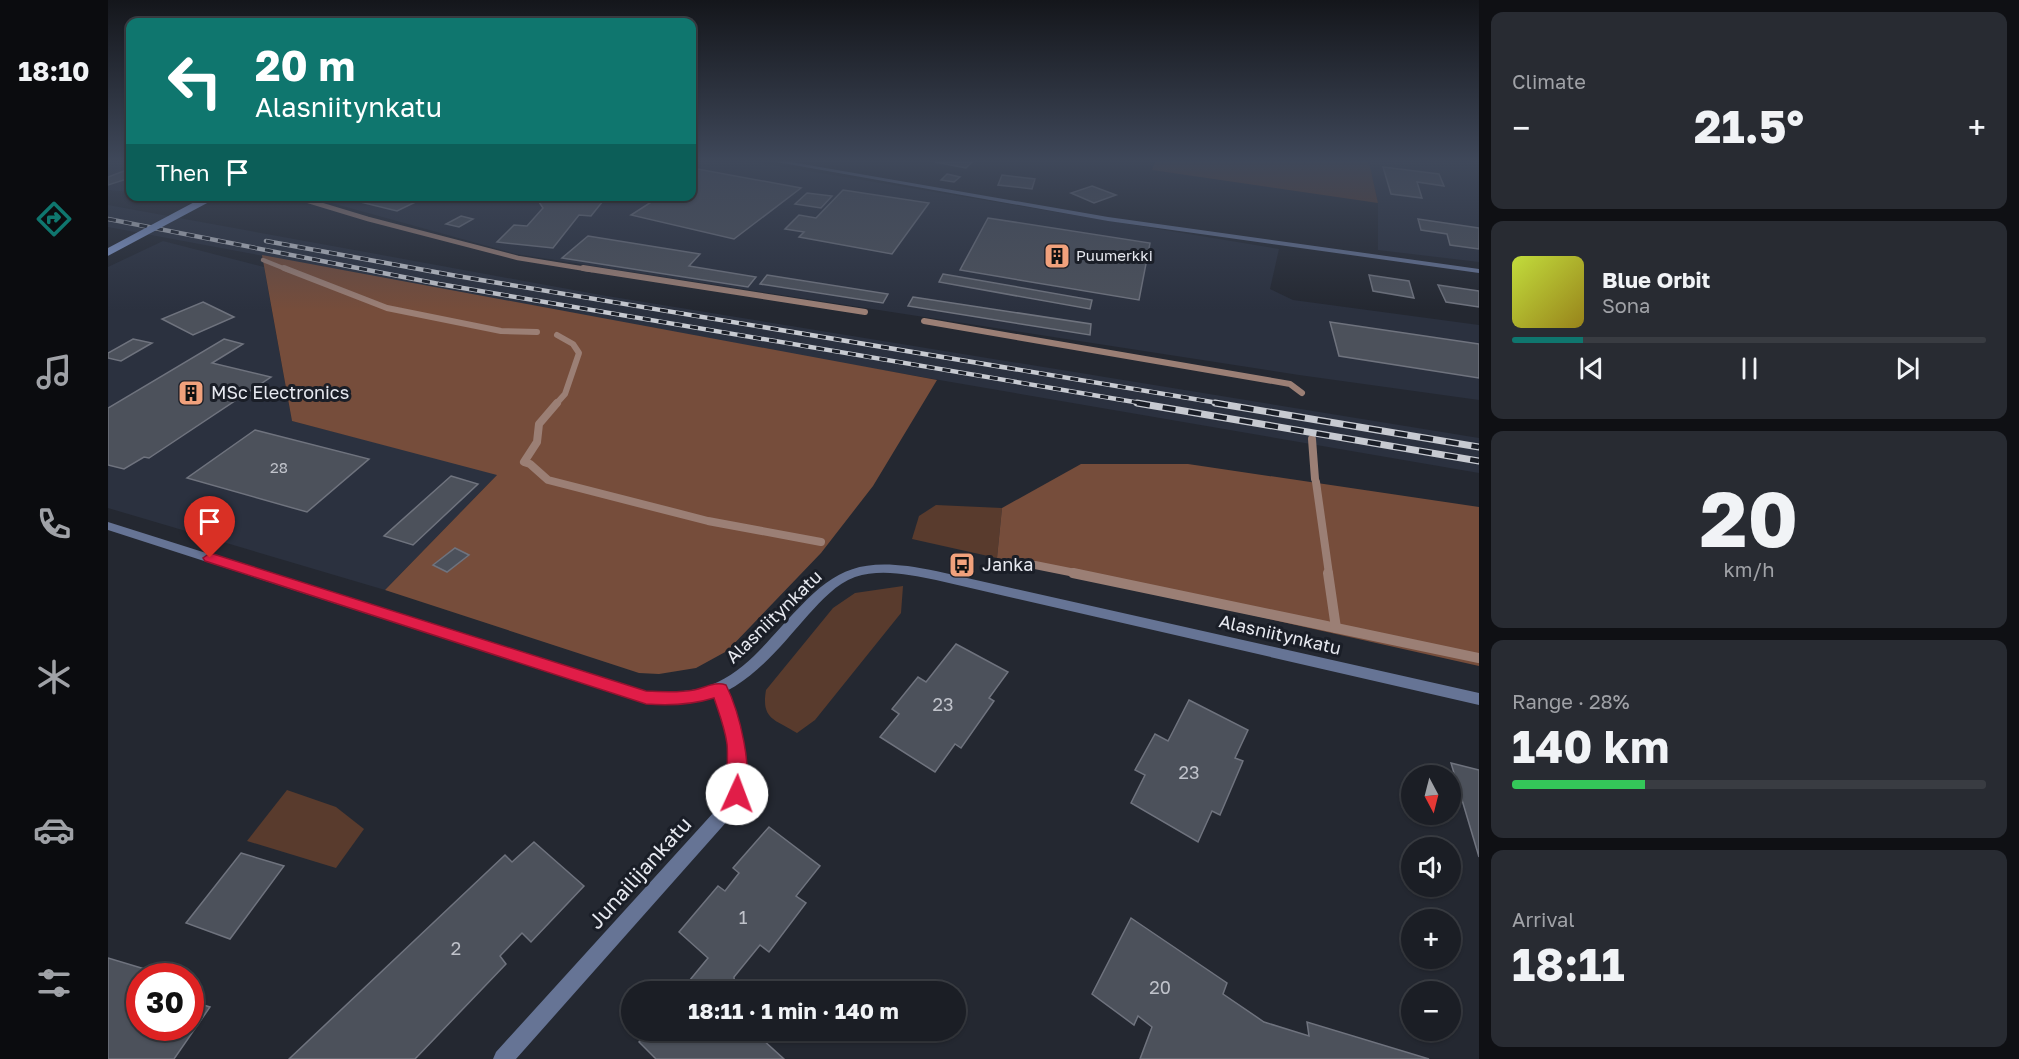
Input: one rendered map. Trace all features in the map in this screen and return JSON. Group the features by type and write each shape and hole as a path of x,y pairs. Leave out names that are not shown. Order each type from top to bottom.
{"main road":[{"path":"108,252 184,211"}],"street":[{"path":"1064,211 1479,271"},
{"name":"Alasniitynkatu","path":"108,526 646,698 695,697 720,690 744,674 823,591 842,577 860,571 891,568 961,581 1479,699"},
{"name":"Junailijankatu","path":"503,1059 731,805 737,794 738,763 735,739 720,690"}],"shaded area":[{"path":"108,211 143,211 601,295 1479,438 1479,473 817,359 108,227"},
{"path":"362,211 1052,211 1279,249 1270,289 1293,300 1479,325 1479,400 1299,375 516,254"},
{"path":"1378,211 1479,211 1479,262 1378,250"},
{"path":"163,241 264,267 292,421 498,474 385,590 108,508 108,267"},
{"path":"262,255 937,380 873,486 821,553 727,651 696,668 659,674 639,673 385,590 497,475 292,421"},
{"path":"1081,464 1188,464 1479,507 1479,666 997,558 1002,508"},
{"path":"936,505 1002,508 997,558 912,539 919,516"},
{"path":"903,586 901,613 815,720 797,733 771,718 766,707 766,690 833,608 855,593"},
{"path":"287,790 336,807 364,829 336,868 247,841"}],"building":[{"path":"540,211 595,211 591,216 579,215 553,248 497,242 514,225 527,226"},
{"path":"637,211 770,211 734,239 631,215"},
{"path":"822,211 923,211 892,254 799,237 804,232 785,229 799,215 816,218"},
{"path":"461,216 473,219 459,227 446,224"},
{"name":"Puumerkki","path":"988,218 1150,243 1139,300 960,270"},
{"path":"1418,219 1479,228 1479,249 1450,245 1447,234 1421,230"},
{"path":"588,236 700,254 689,266 756,277 748,287 562,258"},
{"path":"943,274 1092,300 1090,309 939,282"},
{"path":"767,275 888,294 883,303 760,284"},
{"path":"1369,275 1409,281 1414,298 1373,291"},
{"path":"1438,285 1479,291 1479,307 1446,302"},
{"path":"913,297 1091,324 1090,335 908,306"},
{"path":"203,302 234,317 193,335 162,319"},
{"path":"1330,322 1479,344 1479,378 1339,356"},
{"path":"133,339 152,343 121,361 108,358 108,353"},
{"name":"MSc Electronics","path":"224,339 243,344 212,363 271,377 149,458 144,457 124,469 108,465 108,408"},
{"path":"255,430 369,459 307,512 187,478"},
{"path":"451,476 478,484 413,545 384,536"},
{"path":"455,548 469,555 447,572 433,565"},
{"path":"956,644 1008,672 989,698 994,701 961,748 955,744 935,772 880,737 899,714 892,709 918,677 926,682"},
{"path":"1189,700 1248,730 1235,758 1243,761 1220,815 1212,811 1198,842 1131,803 1145,775 1135,770 1155,734 1168,741"},
{"path":"1461,766 1479,770 1479,857 1461,797"},
{"path":"769,827 820,866 796,896 806,903 769,952 760,945 734,977 734,981 689,981 708,958 679,932 718,886 725,891 739,873 733,868"},
{"path":"534,842 584,886 531,942 522,933 500,956 506,964 415,1059 289,1059 505,855 512,862"},
{"path":"241,853 284,866 230,939 186,923"},
{"path":"1131,918 1227,983 1223,994 1264,1022 1309,1036 1307,1022 1429,1059 1140,1059 1152,1027 1138,1016 1134,1025 1092,994"},
{"path":"108,958 126,963 126,1041 186,1041 174,1059 108,1059"},
{"path":"204,1005 210,1007 204,1016"},
{"path":"764,1041 784,1059 656,1059 639,1042"}],"waterway":[{"path":"343,211 518,258 592,270"},
{"path":"263,260 288,270"},
{"path":"284,268 387,308 501,331 537,332"},
{"path":"583,268 865,312"},
{"path":"924,321 1290,384 1302,393"},
{"path":"556,404 565,394 579,353 573,344 557,335"},
{"path":"557,403 539,424 537,442 524,462 530,464 548,480 708,521 821,542"},
{"path":"1312,439 1315,479"},
{"path":"1316,482 1329,574"},
{"path":"1035,565 1080,574"},
{"path":"1073,573 1336,628"},
{"path":"1328,573 1336,628"},
{"path":"1336,628 1479,658"}],"railway":[{"path":"108,219 439,284 1146,404"},
{"path":"266,241 457,276 1224,404"},
{"path":"1137,403 1479,461"},
{"path":"1215,403 1479,447"}],"place":[{"name":"Puumerkki","path":"1057,256"},
{"name":"MSc Electronics","path":"191,393"},
{"name":"Janka","path":"962,565"}],"route":[{"path":"210,558 646,698 695,697 720,690 735,739 738,763 737,794"}]}
